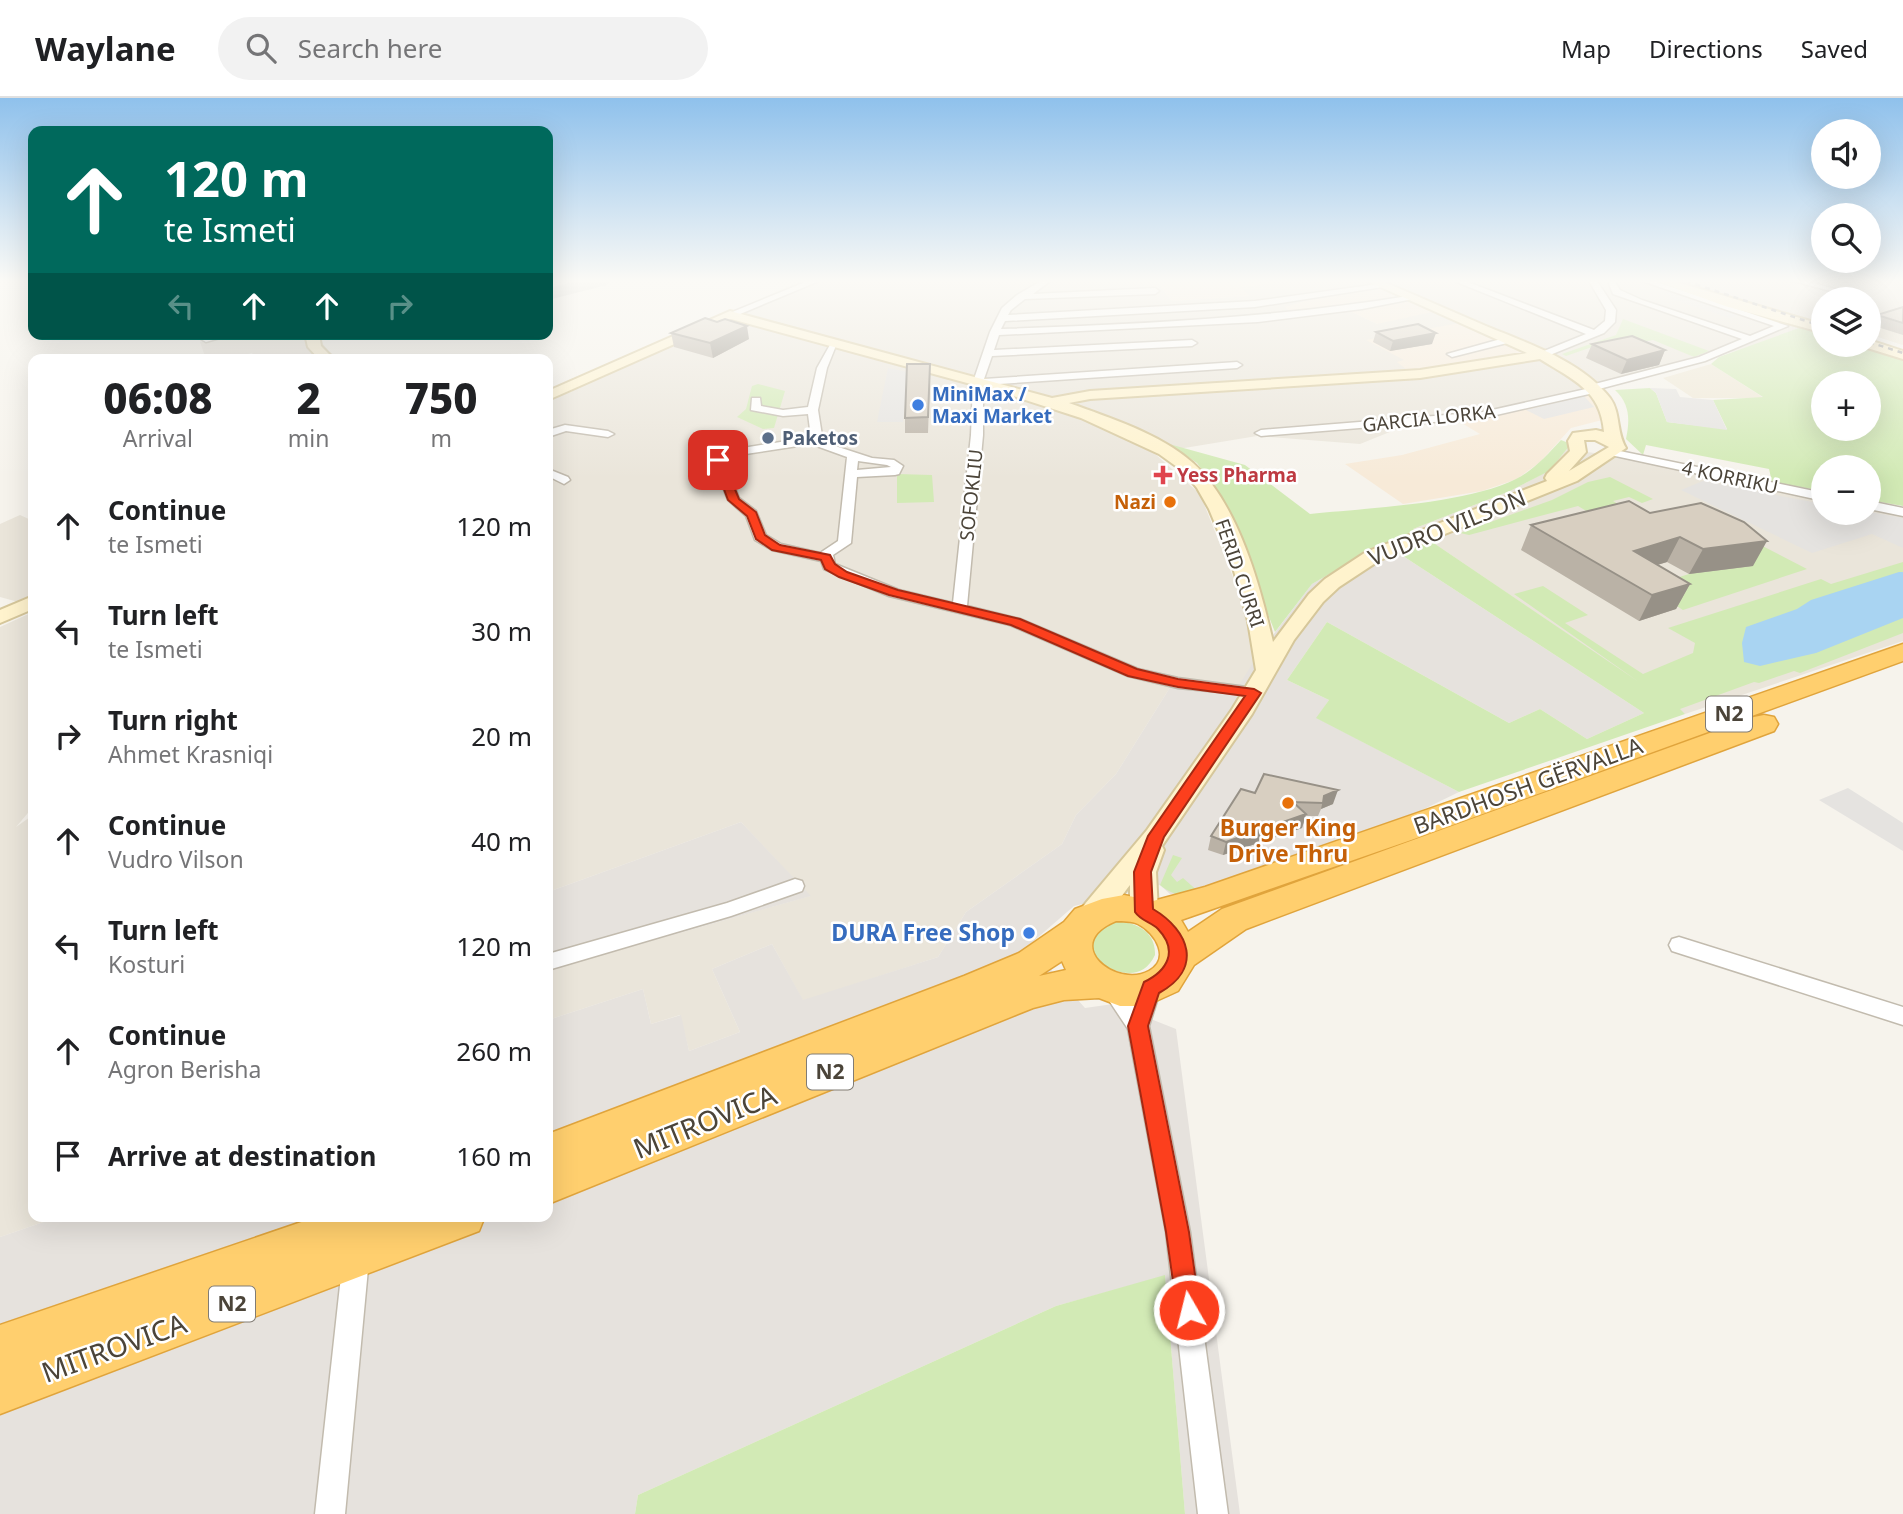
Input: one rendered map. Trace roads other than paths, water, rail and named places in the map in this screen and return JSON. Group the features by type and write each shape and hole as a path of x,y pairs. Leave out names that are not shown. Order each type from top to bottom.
{"highway":[{"name":"BARDHOSH GËRVALLA","path":"1148,914 1211,898 1903,652"},
{"name":"BARDHOSH GËRVALLA","path":"1178,957 1244,915 1903,672"},
{"name":"N2","path":"1081,925 1114,908 1148,914"},
{"path":"1148,914 1172,934 1178,945 1178,957"},
{"path":"1081,925 1073,946 1076,960 1086,972 1104,985"},
{"name":"MITROVICA","path":"553,1151 1003,976 1048,953 1081,925"},
{"name":"N2","path":"1104,985 1124,990 1151,988 1165,981 1174,970 1178,957"},
{"name":"MITROVICA","path":"553,1182 1002,1003 1048,988 1104,985"},
{"name":"MITROVICA","path":"0,1349 365,1222"},
{"name":"MITROVICA","path":"0,1390 448,1222"}],"main road":[{"path":"553,394 658,347"},
{"name":"FERID CURRI","path":"842,347 1053,402 1099,418 1180,461 1196,475 1211,496 1231,539 1261,637 1267,670"},
{"path":"1524,347 1568,369 1593,389 1608,406 1612,448 1589,449 1584,440"},
{"path":"1881,348 1903,355"},
{"path":"1053,402 1090,396 1420,374 1542,355"},
{"name":"VUDRO VILSON","path":"1539,490 1574,458 1584,440 1603,428 1610,418"},
{"name":"VUDRO VILSON","path":"1156,836 1254,693 1286,639 1316,598 1351,568 1395,545 1539,490 1586,469 1612,448"},
{"path":"0,617 28,604"},
{"path":"1148,914 1143,872 1156,836"},
{"path":"1081,925 1156,836"}],"street":[{"path":"833,347 822,368 813,410 816,440 822,447 853,456 890,462 897,466 898,470 851,474"},
{"name":"SOFOKLIU","path":"960,608 977,435 978,382 990,347"},
{"path":"988,353 1109,347"},
{"path":"1452,354 1480,347"},
{"path":"1542,355 1562,347"},
{"name":"GARCIA LORKA","path":"1261,433 1483,415 1684,365 1733,347"},
{"path":"978,382 1237,365"},
{"path":"756,400 755,408 778,413 813,410"},
{"path":"553,432 565,428 608,435"},
{"path":"816,440 731,452 718,456 718,460 734,500 752,514 760,537 777,547 826,558"},
{"name":"4 KORRIKU","path":"1612,448 1637,458 1811,494"},
{"path":"853,456 844,543 825,553 829,566 865,583 1015,622 1133,673 1178,683 1254,693"},
{"path":"553,474 564,480"},
{"path":"1881,507 1903,512"},
{"path":"553,961 731,909 795,886"},
{"path":"1679,945 1903,1016"},
{"path":"1104,985 1138,1026 1178,1232 1213,1514"},
{"path":"1138,1026 1151,988"},
{"path":"330,1514 356,1258"}],"water":[{"path":"1903,572 1903,618 1816,653 1760,666 1744,662 1742,643 1746,627 1797,609 1811,600"}],"railway":[{"path":"1885,347 1903,353"}],"place":[{"name":"MiniMax / Maxi Market","path":"918,405"},
{"name":"Paketos","path":"768,438"},
{"name":"Yess Pharma","path":"1163,475"},
{"name":"Nazi","path":"1170,502"},
{"name":"Burger King Drive Thru","path":"1288,803"},
{"name":"DURA Free Shop","path":"1029,933"}]}
